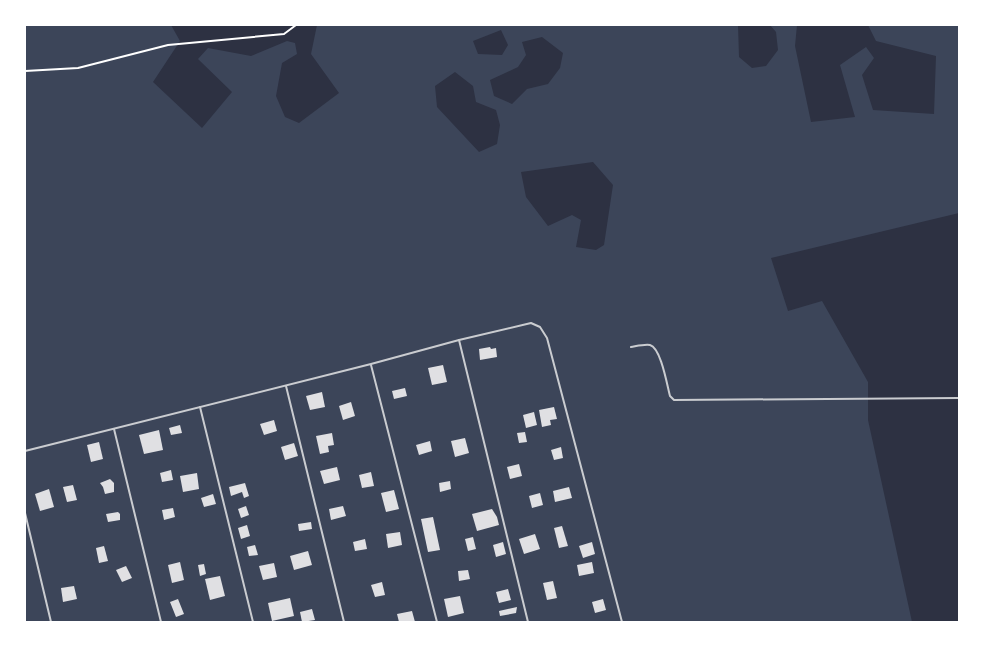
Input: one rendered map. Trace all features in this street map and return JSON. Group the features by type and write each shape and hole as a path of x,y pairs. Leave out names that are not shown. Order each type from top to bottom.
{"lane":[{"path":"25,451 531,323 540,327 547,338 622,622"},
{"path":"459,340 528,622"},
{"path":"631,347 650,345 655,348 659,355 670,396 674,400 959,398"},
{"path":"371,364 437,622"},
{"path":"286,386 344,622"},
{"path":"200,407 253,622"},
{"path":"114,429 161,622"},
{"path":"25,513 51,622"}],"path":[{"path":"25,71 78,68 168,45 284,34 296,25"}],"shaded area":[{"path":"25,25 171,25 180,41 153,82 202,128 232,92 198,59 208,48 251,56 287,41 295,43 297,54 282,63 276,96 285,117 299,123 339,93 311,54 317,25 738,25 739,57 752,68 766,66 778,50 776,32 770,25 797,25 795,46 811,122 855,117 840,65 866,47 874,58 862,75 873,110 934,114 936,56 876,41 868,25 959,25 959,213 771,258 788,311 822,301 868,382 868,420 912,622 25,622","holes":["501,30 508,45 502,55 478,54 473,41","542,37 563,53 560,68 548,84 527,89 512,104 494,96 490,80 518,67 526,55 522,42","455,72 473,86 476,102 496,110 500,125 497,144 479,152 437,107 435,86","593,162 613,185 604,245 596,250 576,247 581,220 572,215 548,226 526,197 521,172"]}],"building":[{"path":"490,347 491,349 496,348 497,357 480,360 479,349"},
{"path":"443,365 447,382 432,385 428,368"},
{"path":"405,388 407,396 394,399 392,391"},
{"path":"322,392 325,407 310,410 306,396"},
{"path":"351,402 355,416 343,420 339,406"},
{"path":"554,407 557,419 550,420 551,425 542,427 539,410"},
{"path":"534,412 537,425 526,428 523,415"},
{"path":"274,420 277,431 264,435 260,424"},
{"path":"180,425 182,433 171,435 169,428"},
{"path":"159,430 163,450 144,454 139,435"},
{"path":"525,432 527,442 519,443 517,433"},
{"path":"332,433 334,445 328,446 329,452 320,454 316,436"},
{"path":"465,438 469,453 455,457 451,441"},
{"path":"430,441 432,451 419,455 416,445"},
{"path":"99,442 103,459 91,462 87,445"},
{"path":"294,443 298,456 285,460 281,447"},
{"path":"561,447 563,458 554,460 551,450"},
{"path":"519,464 522,476 510,479 507,467"},
{"path":"337,467 340,480 324,484 320,471"},
{"path":"171,470 173,480 162,482 160,473"},
{"path":"371,472 374,486 362,488 359,475"},
{"path":"197,473 199,489 183,492 180,476"},
{"path":"110,479 114,483 114,492 105,494 100,483"},
{"path":"450,481 451,489 440,492 439,483"},
{"path":"245,483 249,496 244,498 242,492 231,496 229,487"},
{"path":"73,485 77,500 67,502 63,487"},
{"path":"569,487 572,498 555,502 553,491"},
{"path":"49,489 54,507 40,511 35,494"},
{"path":"394,490 399,509 386,512 381,493"},
{"path":"540,493 543,505 532,508 529,496"},
{"path":"213,494 216,504 204,507 201,498"},
{"path":"246,506 249,515 241,518 238,509"},
{"path":"343,506 346,516 331,520 329,509"},
{"path":"173,508 175,517 164,520 162,510"},
{"path":"492,509 499,525 477,531 472,514"},
{"path":"118,512 120,520 108,522 106,514"},
{"path":"433,517 440,550 428,552 421,519"},
{"path":"311,522 312,529 299,531 298,524"},
{"path":"247,525 250,536 241,539 238,528"},
{"path":"562,526 568,546 559,548 554,528"},
{"path":"400,532 402,545 388,548 386,534"},
{"path":"535,534 540,549 524,554 519,539"},
{"path":"473,537 476,549 468,551 465,539"},
{"path":"365,539 367,549 355,551 353,542"},
{"path":"503,542 506,554 496,557 493,545"},
{"path":"592,542 595,554 583,558 579,546"},
{"path":"255,545 258,555 249,556 247,547"},
{"path":"104,546 108,561 99,563 96,548"},
{"path":"308,551 312,565 294,570 290,556"},
{"path":"180,562 184,580 172,583 168,565"},
{"path":"592,562 594,573 579,576 577,565"},
{"path":"274,563 277,577 263,580 259,566"},
{"path":"204,564 206,574 200,576 198,565"},
{"path":"126,566 132,578 122,582 116,570"},
{"path":"468,570 470,579 459,581 458,571"},
{"path":"220,576 225,596 210,600 205,579"},
{"path":"553,581 557,598 547,600 543,583"},
{"path":"382,582 385,595 375,597 371,585"},
{"path":"74,586 77,599 63,602 61,588"},
{"path":"508,589 511,600 499,603 496,592"},
{"path":"460,596 464,613 448,617 444,599"},
{"path":"290,598 294,616 272,621 268,603"},
{"path":"178,599 184,614 176,617 170,602"},
{"path":"603,599 606,610 595,613 592,602"},
{"path":"517,607 516,613 500,616 499,611"},
{"path":"312,609 315,620 302,622 300,612"},
{"path":"412,611 415,622 399,622 397,614"}]}
